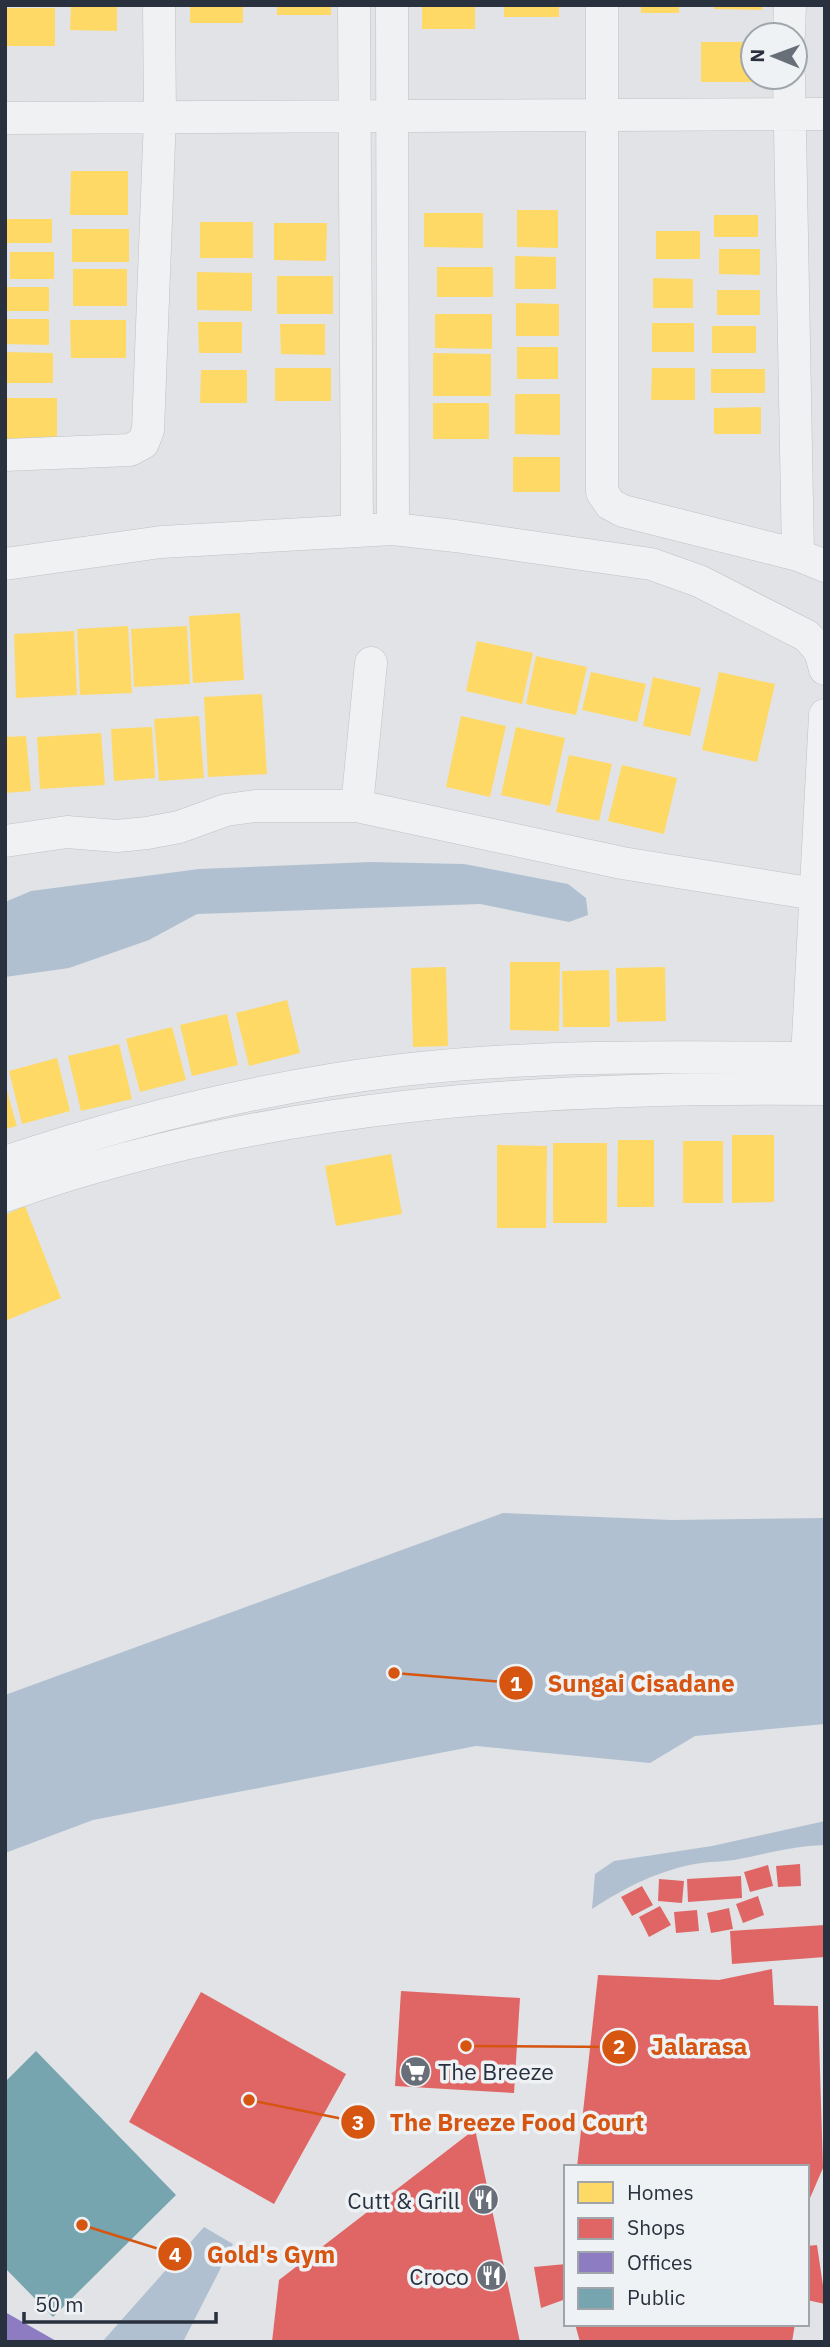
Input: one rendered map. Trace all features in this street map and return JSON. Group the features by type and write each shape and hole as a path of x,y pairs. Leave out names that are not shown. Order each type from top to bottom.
{"street":[{"path":"5,456 130,450 143,443 148,430 160,117 159,5"},
{"path":"354,5 357,530"},
{"path":"392,5 393,529"},
{"path":"602,5 602,492 610,504 624,511 811,560 789,91"},
{"path":"5,117 825,114"},
{"path":"5,564 161,542 393,529 651,564 699,581 807,636 820,651 825,669"},
{"path":"357,806 371,663"},
{"path":"5,1161 83,1137 219,1104 402,1070 609,1075 815,1074 815,894 825,715"},
{"path":"5,841 67,832 117,836 147,833 179,827 226,810 255,806 357,806 622,863 815,894"},
{"path":"5,1196 71,1174 223,1134 609,1075"},
{"path":"219,1104 223,1134"}],"water":[{"path":"370,862 464,864 568,884 586,898 588,915 569,922 480,904 197,914 149,940 69,968 5,977 5,902 31,891 199,869"},
{"path":"503,1513 672,1520 825,1518 825,1724 695,1736 650,1763 476,1746 93,1820 5,1853 5,1695"},
{"path":"825,1821 825,1845 686,1866 631,1886 592,1909 595,1874 614,1861 712,1846"},
{"path":"204,2227 233,2244 183,2342 102,2342"}],"building: Homes":[{"path":"71,5 117,5 117,31 70,30"},
{"path":"190,5 243,5 243,23 190,23"},
{"path":"277,5 331,5 331,15 277,15"},
{"path":"422,5 475,5 475,29 422,29"},
{"path":"504,5 559,5 559,17 504,17"},
{"path":"641,5 679,5 679,13 641,13"},
{"path":"714,5 762,5 762,10 714,9"},
{"path":"5,8 55,8 55,46 5,46"},
{"path":"701,42 739,42 739,82 701,82"},
{"path":"71,171 128,171 128,215 70,215"},
{"path":"517,210 558,210 558,248 517,247"},
{"path":"424,213 483,213 483,248 424,247"},
{"path":"714,215 758,215 758,237 714,237"},
{"path":"6,219 52,219 52,243 5,243"},
{"path":"200,222 253,222 253,258 200,258"},
{"path":"274,223 327,223 326,261 274,260"},
{"path":"72,229 129,229 129,262 72,262"},
{"path":"656,231 700,231 700,259 656,259"},
{"path":"719,249 760,249 760,275 719,274"},
{"path":"10,252 54,252 54,279 10,279"},
{"path":"515,256 556,257 556,289 515,289"},
{"path":"437,267 493,267 493,297 437,297"},
{"path":"73,269 127,269 127,306 73,306"},
{"path":"197,272 252,273 252,311 197,310"},
{"path":"277,276 333,276 333,314 277,314"},
{"path":"653,278 693,279 693,308 653,308"},
{"path":"5,287 49,287 49,311 5,311"},
{"path":"717,290 760,290 760,315 717,315"},
{"path":"516,303 559,304 559,336 516,336"},
{"path":"435,314 492,314 492,349 435,348"},
{"path":"5,319 49,319 49,345 5,344"},
{"path":"70,320 126,320 126,358 71,358"},
{"path":"198,322 242,322 242,353 199,353"},
{"path":"652,323 694,323 694,352 652,352"},
{"path":"280,324 325,324 325,355 281,354"},
{"path":"712,326 756,326 756,353 712,353"},
{"path":"517,347 558,347 558,379 517,379"},
{"path":"5,352 53,353 53,383 5,383"},
{"path":"433,353 491,354 491,396 433,396"},
{"path":"275,368 331,368 331,401 275,401"},
{"path":"652,368 695,368 695,400 651,400"},
{"path":"711,369 765,369 765,393 711,393"},
{"path":"201,370 247,370 247,403 200,403"},
{"path":"515,394 560,394 560,435 515,434"},
{"path":"6,398 57,398 57,443 6,443"},
{"path":"433,403 489,403 489,439 433,439"},
{"path":"761,407 761,434 714,434 714,408"},
{"path":"513,457 560,457 560,492 513,492"},
{"path":"240,613 244,680 193,683 189,616"},
{"path":"128,626 132,693 80,695 77,629"},
{"path":"187,626 190,684 134,687 131,629"},
{"path":"74,631 77,695 16,698 14,634"},
{"path":"477,641 533,653 522,704 466,691"},
{"path":"536,656 587,667 576,715 526,704"},
{"path":"591,672 646,684 637,722 582,710"},
{"path":"719,672 775,684 757,762 702,750"},
{"path":"653,677 701,688 690,736 643,726"},
{"path":"262,694 267,774 208,777 204,697"},
{"path":"199,716 204,778 159,781 154,719"},
{"path":"461,716 506,726 490,797 446,787"},
{"path":"152,727 155,778 114,781 111,729"},
{"path":"516,727 565,738 550,806 501,795"},
{"path":"101,733 105,785 40,789 37,737"},
{"path":"26,736 31,791 5,793 5,737"},
{"path":"569,755 612,764 599,821 556,812"},
{"path":"622,765 677,778 664,834 608,821"},
{"path":"510,962 560,962 559,1031 510,1030"},
{"path":"446,967 448,1046 413,1047 411,968"},
{"path":"665,967 666,1021 617,1022 616,968"},
{"path":"609,970 610,1027 563,1027 562,971"},
{"path":"287,1000 300,1053 249,1066 236,1013"},
{"path":"227,1014 238,1065 192,1076 180,1025"},
{"path":"172,1027 186,1080 140,1092 126,1039"},
{"path":"119,1044 132,1099 81,1111 68,1056"},
{"path":"57,1058 70,1111 22,1124 9,1071"},
{"path":"5,1084 17,1126 5,1129"},
{"path":"732,1135 774,1135 774,1202 732,1203"},
{"path":"618,1140 654,1140 654,1207 617,1207"},
{"path":"683,1141 723,1141 723,1203 683,1203"},
{"path":"553,1143 607,1143 607,1223 553,1223"},
{"path":"497,1145 547,1146 546,1228 497,1228"},
{"path":"391,1154 402,1214 336,1226 325,1166"},
{"path":"25,1206 61,1298 5,1321 5,1215"}],"building: Shops":[{"path":"800,1864 801,1886 778,1887 776,1866"},
{"path":"768,1865 773,1886 750,1892 744,1872"},
{"path":"741,1876 742,1898 688,1902 687,1879"},
{"path":"659,1879 684,1881 682,1903 658,1901"},
{"path":"642,1886 653,1905 632,1916 621,1897"},
{"path":"758,1896 764,1915 743,1923 736,1904"},
{"path":"660,1906 671,1925 649,1937 639,1917"},
{"path":"729,1908 733,1929 711,1933 707,1913"},
{"path":"697,1910 699,1931 676,1933 674,1912"},
{"path":"825,1925 825,1957 732,1964 730,1931"},
{"path":"772,1969 774,2005 818,2006 823,2168 809,2200 809,2165 577,2165 598,1975 719,1980"},
{"path":"401,1991 520,1998 514,2093 395,2086"},
{"path":"201,1992 346,2074 274,2204 129,2122"},
{"path":"475,2129 520,2342 272,2342 279,2280"},
{"path":"817,2245 825,2304 809,2300 809,2246"},
{"path":"564,2264 564,2300 541,2308 534,2267"},
{"path":"576,2326 795,2326 792,2342 580,2342"}],"building: Offices":[{"path":"5,2312 58,2342 5,2342"}],"building: Public":[{"path":"36,2051 176,2195 53,2317 5,2268 5,2082"}],"place":[{"name":"Sungai Cisadane","path":"394,1673"},
{"name":"Jalarasa","path":"466,2046"},
{"name":"The Breeze","path":"415,2071"},
{"name":"The Breeze Food Court","path":"249,2100"},
{"name":"Cutt & Grill","path":"483,2200"},
{"name":"Gold's Gym","path":"82,2225"},
{"name":"Croco","path":"492,2276"}]}
